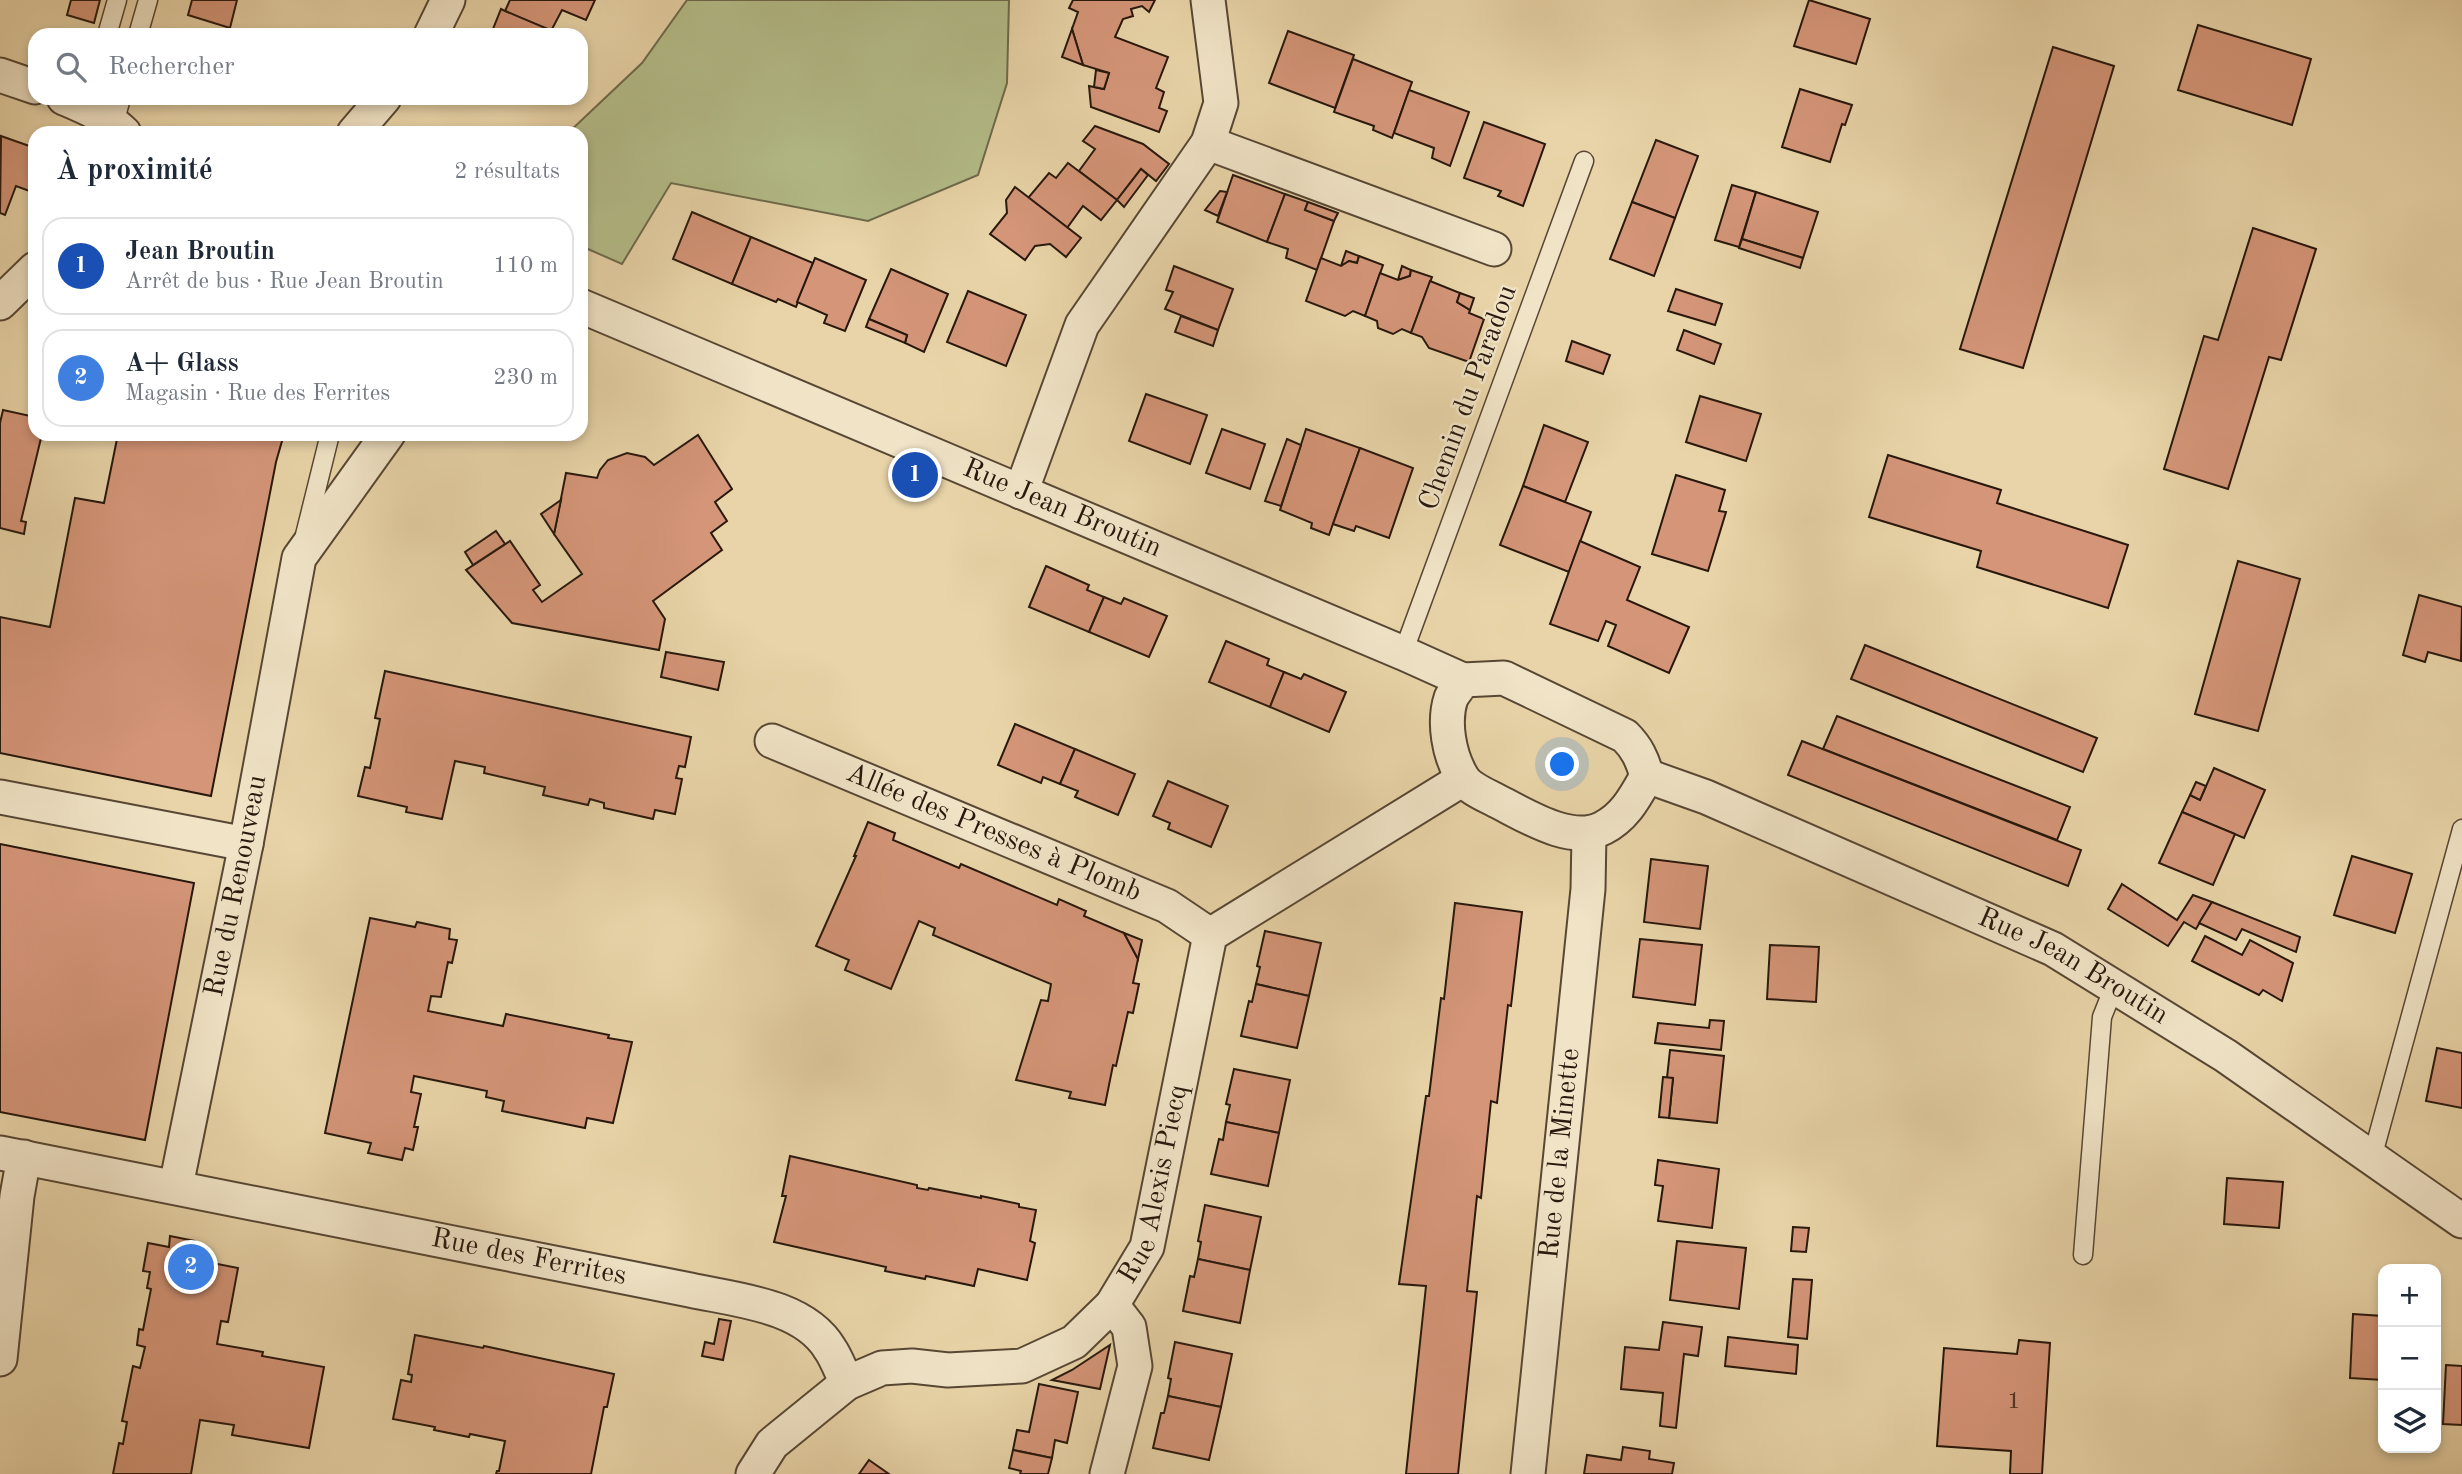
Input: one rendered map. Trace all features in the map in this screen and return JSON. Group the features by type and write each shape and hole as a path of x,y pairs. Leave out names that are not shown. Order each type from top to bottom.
{"street":[{"path":"434,28 448,0"},
{"path":"1021,492 1082,325 1208,143 1221,103 1208,0"},
{"path":"0,75 28,85"},
{"path":"89,105 120,118"},
{"path":"360,126 378,105"},
{"path":"1208,143 1494,249"},
{"path":"0,303 28,276"},
{"name":"Rue Jean Broutin","path":"588,309 1463,680"},
{"name":"Rue du Renouveau","path":"176,1186 246,844 299,558 383,441"},
{"path":"1504,678 1625,736 1643,759 1647,776 1628,810 1603,828 1589,833 1544,825 1482,793 1462,779 1452,753 1447,727 1452,697 1463,680 1504,678"},
{"name":"Allée des Presses à Plomb","path":"772,741 1167,906 1210,935"},
{"name":"Rue Jean Broutin","path":"1647,776 1706,797 2053,949 2226,1056 2462,1221"},
{"path":"1210,935 1462,779"},
{"path":"0,797 246,844"},
{"name":"Rue de la Minette","path":"1528,1474 1588,889 1589,833"},
{"name":"Rue Alexis Piecq","path":"753,1474 772,1444 847,1383 882,1368 912,1366 948,1370 1022,1366 1074,1342 1112,1306 1147,1247 1210,935"},
{"path":"0,1359 17,1196 12,1155 176,1186"},
{"name":"Rue des Ferrites","path":"176,1186 690,1290 782,1312 799,1318 815,1330 830,1348 847,1383"},
{"path":"1107,1474 1135,1366 1129,1327 1112,1306"}],"lane":[{"path":"109,28 117,0"},
{"path":"140,28 148,0"},
{"name":"Chemin du Paradou","path":"1403,653 1584,161"},
{"path":"299,558 328,441"},
{"path":"2372,1158 2462,829"},
{"path":"2083,1255 2102,1017 2114,987"}],"green space":[{"path":"687,0 1009,0 1007,83 978,175 868,221 671,183 622,264 588,249 588,126 575,126 642,63"}],"building":[{"path":"71,0 100,0 94,23 67,15"},
{"path":"192,0 237,0 230,28 188,15"},
{"path":"510,0 595,0 586,20 562,10 553,28 544,28 505,11"},
{"path":"1073,0 1155,0 1149,12 1142,6 1131,9 1133,16 1123,19 1115,37 1168,57 1156,88 1164,92 1159,108 1167,111 1159,132 1091,107 1089,86 1104,89 1109,73 1083,65 1072,29 1078,12 1069,8"},
{"path":"1809,0 1870,19 1856,64 1794,46"},
{"path":"501,9 546,28 493,28"},
{"path":"2198,25 2311,59 2292,125 2178,90"},
{"path":"1072,29 1083,65 1062,57"},
{"path":"1288,31 1354,55 1335,108 1269,83"},
{"path":"2053,47 2114,66 2023,368 1960,349"},
{"path":"1353,59 1412,82 1392,138 1373,130 1374,126 1334,112"},
{"path":"1096,70 1109,73 1104,89 1094,87"},
{"path":"1800,89 1852,105 1845,125 1842,124 1830,162 1782,147"},
{"path":"1409,90 1469,112 1450,166 1432,158 1434,148 1394,133"},
{"path":"1484,122 1545,144 1523,206 1498,196 1501,191 1464,178"},
{"path":"1095,126 1143,144 1169,164 1156,181 1141,169 1117,200 1079,171 1095,149 1083,141"},
{"path":"1,136 28,146 28,190 16,186 5,215 0,213"},
{"path":"1656,140 1698,156 1675,218 1632,202"},
{"path":"1068,163 1117,200 1101,220 1083,206 1067,228 1028,198 1049,173 1056,178"},
{"path":"1141,169 1148,175 1124,207 1117,200"},
{"path":"1233,175 1285,194 1267,242 1217,222"},
{"path":"1732,185 1756,192 1739,247 1715,240"},
{"path":"1015,187 1081,238 1066,257 1050,244 1035,246 1025,260 990,234 1007,213 1006,200"},
{"path":"1220,191 1227,192 1218,216 1205,210"},
{"path":"1756,192 1818,212 1803,258 1742,239"},
{"path":"1285,194 1308,202 1305,210 1334,221 1317,270 1286,258 1288,249 1267,242"},
{"path":"1308,202 1338,213 1334,221 1305,210"},
{"path":"1632,202 1675,218 1654,276 1610,259"},
{"path":"692,212 751,237 732,284 673,259"},
{"path":"2253,228 2316,249 2281,360 2269,357 2228,489 2164,469 2204,336 2218,340"},
{"path":"751,237 813,263 796,307 732,284"},
{"path":"1742,239 1803,258 1800,268 1739,248"},
{"path":"1346,251 1359,256 1357,263 1349,261 1341,266"},
{"path":"1359,256 1383,265 1365,316 1353,311 1345,316 1306,301 1321,258 1341,266 1349,261 1357,263"},
{"path":"815,258 866,280 845,331 824,323 827,315 797,302"},
{"path":"1174,266 1233,289 1218,330 1165,309 1173,292 1166,290"},
{"path":"1402,266 1411,270 1410,276 1398,280"},
{"path":"891,269 948,294 924,352 905,343 907,335 869,319"},
{"path":"1411,270 1432,277 1411,333 1402,329 1393,334 1378,328 1377,321 1365,316 1380,273 1398,280 1410,276"},
{"path":"1430,281 1460,293 1457,302 1470,310 1469,313 1484,319 1469,362 1429,348 1422,337 1411,333"},
{"path":"1676,289 1722,304 1715,325 1668,311"},
{"path":"968,291 1026,315 1006,366 947,342"},
{"path":"1460,293 1474,298 1470,310 1457,302"},
{"path":"1181,316 1218,330 1213,346 1175,332"},
{"path":"869,319 907,335 905,343 866,327"},
{"path":"1684,330 1721,344 1714,364 1677,350"},
{"path":"1572,341 1610,355 1603,374 1566,361"},
{"path":"1146,394 1207,415 1190,464 1129,441"},
{"path":"1700,396 1761,414 1746,461 1686,442"},
{"path":"3,410 28,415 28,441 40,441 21,521 26,522 24,534 0,528 0,423"},
{"path":"1544,425 1588,442 1565,502 1523,486"},
{"path":"1222,429 1265,444 1250,489 1206,473"},
{"path":"1306,429 1360,448 1329,535 1311,528 1312,523 1280,510"},
{"path":"698,435 732,489 715,502 727,521 711,533 722,550 653,601 665,619 659,650 512,623 466,570 510,541 540,585 533,590 542,602 582,574 554,534 566,473 597,478 608,460 627,453 645,457 654,465"},
{"path":"1287,439 1301,445 1281,506 1265,501"},
{"path":"117,441 282,441 211,796 0,753 0,617 50,627 75,498 104,503"},
{"path":"1360,448 1413,468 1389,538 1356,526 1354,531 1333,524"},
{"path":"1888,455 2001,490 1997,503 2128,545 2108,608 1977,567 1981,551 1869,517"},
{"path":"1676,475 1725,490 1719,511 1726,512 1708,571 1652,554"},
{"path":"1523,486 1591,512 1569,572 1500,545"},
{"path":"561,500 554,534 541,514"},
{"path":"496,531 505,544 473,565 465,552"},
{"path":"1580,541 1640,567 1627,600 1689,627 1669,673 1608,646 1616,625 1606,621 1598,641 1550,624"},
{"path":"2238,561 2300,579 2258,731 2195,714"},
{"path":"1046,566 1089,585 1087,590 1104,597 1089,632 1029,607"},
{"path":"2419,595 2462,607 2461,661 2428,652 2425,662 2403,655"},
{"path":"1104,597 1121,604 1124,598 1167,616 1149,657 1089,632"},
{"path":"1226,641 1269,659 1267,665 1284,672 1270,707 1209,682"},
{"path":"1865,645 2097,738 2083,772 1851,679"},
{"path":"666,652 724,662 718,690 661,677"},
{"path":"385,671 691,737 685,767 679,766 676,778 682,779 675,814 655,810 653,819 604,808 604,803 590,799 588,805 543,795 545,787 484,773 485,767 455,761 442,819 406,812 407,807 358,796 365,767 370,768 380,719 375,718"},
{"path":"1284,672 1301,679 1304,674 1346,692 1329,732 1270,707"},
{"path":"1837,716 2070,807 2057,840 1823,749"},
{"path":"1015,724 1075,749 1060,784 1043,777 1041,783 998,765"},
{"path":"1802,741 2081,850 2068,886 1788,775"},
{"path":"1075,749 1135,774 1118,815 1075,797 1078,791 1060,784"},
{"path":"2214,768 2265,790 2244,838 2182,812 2190,795 2200,800"},
{"path":"1168,781 1228,806 1211,847 1168,829 1170,823 1153,816"},
{"path":"2196,782 2206,786 2200,800 2190,795"},
{"path":"2182,812 2235,834 2213,885 2159,863"},
{"path":"868,822 895,833 893,840 959,868 961,864 1057,905 1059,899 1086,911 1084,916 1124,933 1138,959 1133,983 1139,984 1133,1013 1128,1012 1116,1066 1113,1065 1105,1105 1069,1098 1071,1092 1016,1080 1041,1000 1048,1001 1051,984 933,935 935,928 919,921 891,989 845,970 849,960 816,946"},
{"path":"0,844 194,883 145,1140 0,1112"},
{"path":"2352,856 2412,874 2395,933 2334,915"},
{"path":"1651,859 1708,866 1700,929 1644,922"},
{"path":"2122,884 2177,920 2193,895 2212,902 2196,929 2184,922 2168,946 2108,909"},
{"path":"2212,902 2300,937 2296,952 2242,929 2236,940 2199,923"},
{"path":"1455,903 1522,912 1497,1103 1491,1101 1481,1198 1477,1196 1467,1291 1477,1292 1458,1474 1406,1474 1426,1286 1399,1284 1426,1096 1429,1096 1441,998 1444,999"},
{"path":"370,918 415,927 417,922 450,929 449,939 457,940 452,963 448,962 441,997 431,996 428,1011 503,1026 506,1014 632,1042 613,1123 587,1118 585,1128 502,1111 504,1101 486,1097 487,1091 414,1076 411,1092 421,1094 414,1127 418,1127 413,1150 405,1148 402,1160 368,1153 371,1143 325,1133"},
{"path":"1265,931 1321,943 1309,996 1256,984"},
{"path":"1124,933 1142,940 1138,959"},
{"path":"2205,936 2242,955 2250,940 2293,963 2282,1001 2263,990 2259,995 2192,961"},
{"path":"1640,939 1702,945 1695,1005 1633,997"},
{"path":"1770,945 1819,947 1816,1002 1767,999"},
{"path":"1256,984 1309,996 1297,1048 1241,1036"},
{"path":"1710,1020 1724,1021 1721,1050 1655,1043 1658,1023 1709,1028"},
{"path":"2437,1048 2462,1053 2462,1108 2426,1101"},
{"path":"1670,1050 1724,1056 1717,1123 1669,1118 1673,1078 1667,1078"},
{"path":"1234,1069 1290,1080 1279,1133 1226,1122 1230,1105 1226,1104"},
{"path":"1663,1077 1673,1078 1669,1118 1659,1117"},
{"path":"1226,1122 1279,1133 1268,1186 1211,1174 1219,1139 1223,1140"},
{"path":"790,1156 917,1185 917,1188 981,1196 1036,1210 1030,1241 1035,1243 1027,1280 978,1269 974,1286 926,1276 925,1279 885,1271 886,1267 774,1242 786,1196 782,1196"},
{"path":"1658,1160 1719,1169 1712,1228 1658,1221 1663,1186 1655,1185"},
{"path":"2227,1178 2283,1182 2279,1228 2224,1224"},
{"path":"1205,1205 1261,1217 1250,1270 1198,1259 1201,1242 1198,1241"},
{"path":"1793,1227 1809,1228 1806,1252 1791,1251"},
{"path":"170,1236 195,1241 192,1259 238,1268 228,1322 221,1321 217,1344 263,1352 262,1356 324,1367 309,1448 232,1435 234,1425 200,1420 191,1474 113,1474 119,1443 123,1444 127,1422 122,1421 133,1366 140,1368 145,1347 137,1345 139,1329 143,1330 151,1289 147,1288 150,1272 143,1271 148,1243 169,1247"},
{"path":"1677,1241 1746,1248 1739,1309 1670,1300"},
{"path":"1198,1259 1250,1270 1240,1323 1183,1311 1190,1276 1194,1277"},
{"path":"1793,1279 1812,1280 1807,1339 1788,1337"},
{"path":"2353,1314 2378,1316 2378,1380 2350,1378"},
{"path":"719,1319 731,1321 723,1360 702,1356 705,1342 714,1344"},
{"path":"1663,1322 1702,1327 1698,1356 1684,1354 1676,1428 1660,1426 1663,1393 1621,1389 1625,1347 1659,1350"},
{"path":"415,1335 483,1348 484,1346 614,1374 607,1407 604,1407 591,1474 496,1474 499,1471 505,1441 470,1434 469,1437 393,1419 401,1380 411,1382 412,1375 408,1374"},
{"path":"1728,1337 1798,1345 1796,1374 1725,1366"},
{"path":"2019,1340 2050,1343 2042,1474 2010,1474 2011,1451 1937,1446 1944,1348 2017,1354"},
{"path":"1175,1342 1232,1354 1221,1407 1168,1396 1171,1379 1168,1378"},
{"path":"1110,1345 1100,1389 1052,1380 1072,1370"},
{"path":"2446,1365 2462,1366 2462,1425 2443,1424"},
{"path":"1039,1384 1078,1392 1067,1443 1055,1440 1052,1458 1013,1450 1017,1430 1029,1432"},
{"path":"1168,1396 1221,1407 1209,1460 1153,1448"},
{"path":"1623,1447 1650,1451 1649,1459 1674,1463 1672,1474 1584,1474 1587,1455 1621,1460"},
{"path":"1013,1450 1052,1458 1048,1474 1020,1474 1021,1471 1009,1468"},
{"path":"869,1460 889,1474 859,1474"}],"place":[{"name":"Jean Broutin","path":"915,475"},
{"name":"A+ Glass","path":"191,1267"}]}
